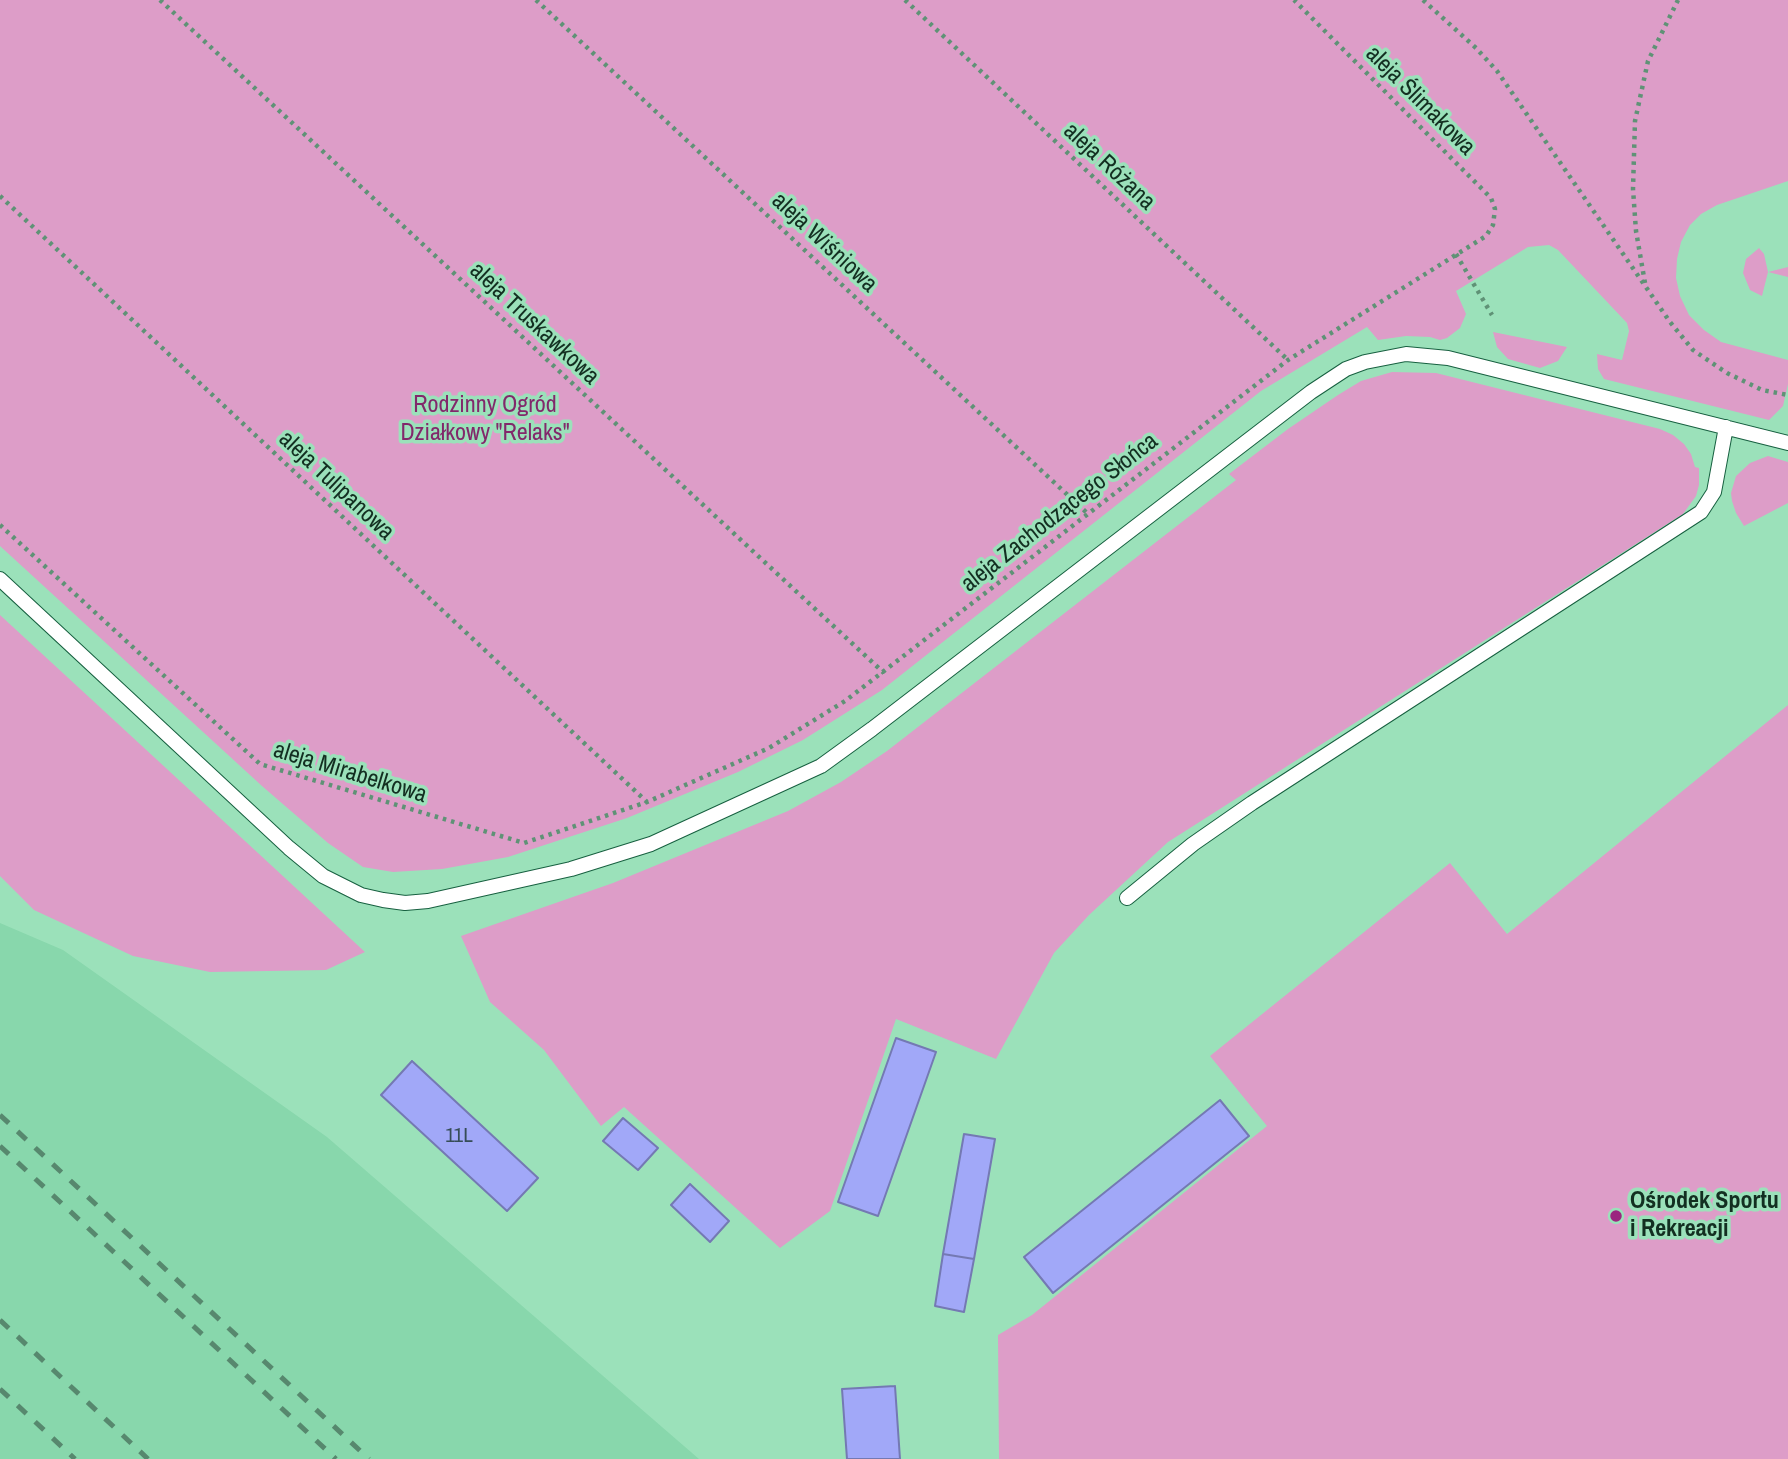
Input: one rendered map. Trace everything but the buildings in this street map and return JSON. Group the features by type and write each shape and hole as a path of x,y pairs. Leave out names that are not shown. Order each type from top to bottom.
{"lane":[{"path":"0,579 289,848 323,876 361,895 405,903 428,901 571,869 624,853 689,827 821,766 1311,392 1346,369 1384,356 1427,354 1788,443"},
{"path":"1126,898 1193,844 1252,803 1701,512 1714,492 1726,427"}],"path":[{"name":"aleja Truskawkowa","path":"160,0 884,673"},
{"name":"aleja Wiśniowa","path":"536,0 1087,513"},
{"name":"aleja Różana","path":"905,0 1288,360"},
{"name":"aleja Ślimakowa","path":"1294,0 1491,198 1495,209 1493,225 1486,236"},
{"path":"1423,0 1497,71 1670,322 1693,350 1727,373 1762,390 1788,395"},
{"path":"1646,287 1636,231 1633,189 1634,121 1648,61 1678,0"},
{"name":"aleja Tulipanowa","path":"0,196 646,802"},
{"name":"aleja Zachodzącego Słońca","path":"646,802 769,748 845,701 1288,360 1486,236"},
{"path":"1456,254 1492,315"},
{"name":"aleja Mirabelkowa","path":"0,525 260,764 524,843 646,802"}],"shaded area":[{"path":"0,923 63,950 327,1137 699,1459 0,1459"}],"green space":[{"name":"Rodzinny Ogród Działkowy \"Relaks\"","path":"0,0 1788,0 1788,181 1717,205 1701,214 1690,225 1681,242 1676,278 1680,296 1689,315 1704,330 1721,342 1788,360 1788,384 1783,406 1769,420 1604,379 1598,369 1597,354 1622,360 1629,331 1627,323 1558,250 1549,245 1528,247 1456,291 1466,314 1460,328 1447,338 1440,340 1406,336 1378,340 1367,327 1261,391 882,690 803,740 738,772 627,818 508,857 442,869 393,872 363,867 328,843 262,786 0,546"},
{"path":"1759,248 1764,254 1768,272 1762,296 1750,290 1743,273 1746,259"},
{"path":"1788,267 1788,277 1768,272"},
{"path":"1493,332 1567,347 1558,361 1540,368 1508,359 1497,347"},
{"path":"1392,372 1436,373 1660,429 1684,444 1695,467 1699,468 1696,496 1683,514 1168,842 1089,915 1054,953 996,1059 896,1019 830,1211 780,1248 624,1107 601,1126 544,1050 490,1002 461,936 613,883 788,811 841,782 887,751 1236,480 1229,474 1288,429 1361,381"},
{"path":"1768,456 1788,462 1788,503 1744,526 1732,501 1731,493 1736,476 1750,463"},
{"path":"0,615 365,952 326,970 210,972 133,956 34,910 0,876"},
{"path":"1788,705 1788,1459 999,1459 998,1335 1032,1315 1267,1126 1210,1056 1450,863 1507,934"}],"railway":[{"path":"0,1115 369,1459"},
{"path":"0,1146 336,1459"},
{"path":"0,1320 148,1459"},
{"path":"0,1389 75,1459"}],"place":[{"name":"Ośrodek Sportu i Rekreacji","path":"1616,1216"}]}
